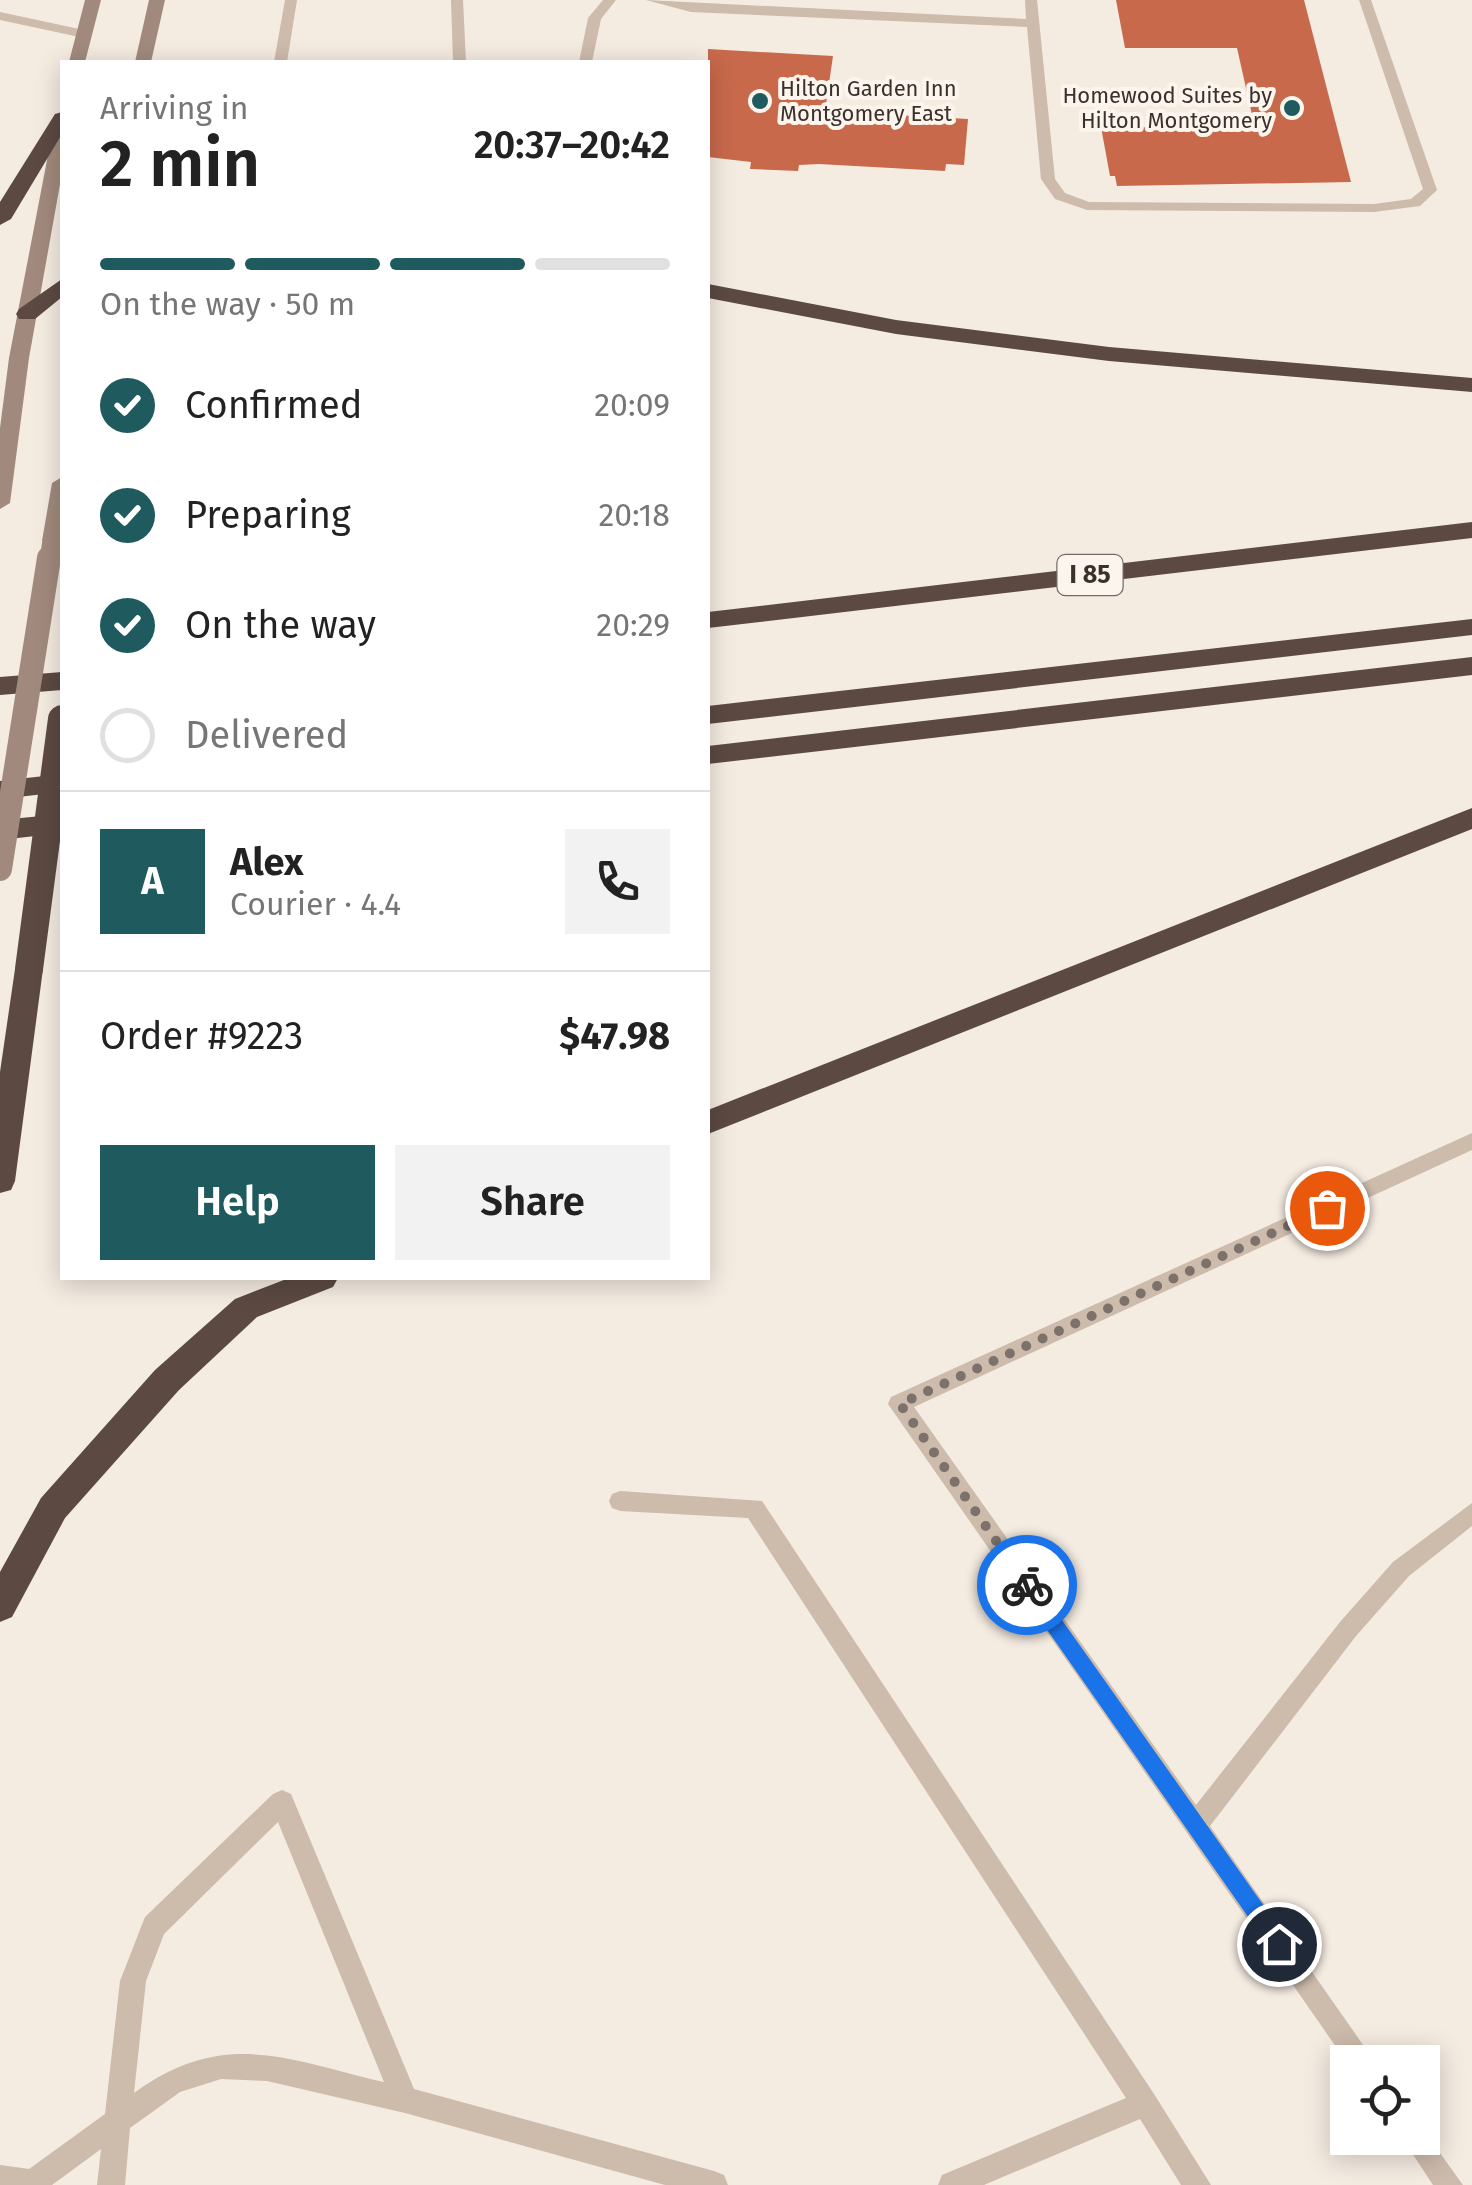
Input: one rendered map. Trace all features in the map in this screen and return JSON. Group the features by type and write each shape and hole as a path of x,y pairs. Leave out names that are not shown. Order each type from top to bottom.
{"highway":[{"path":"0,219 60,121"},
{"path":"27,314 60,288"},
{"path":"710,291 896,326 1109,354 1472,385"},
{"name":"I 85","path":"710,620 1472,530"},
{"path":"710,715 1472,627"},
{"path":"710,754 1472,666"},
{"path":"0,686 60,681"},
{"path":"0,1181 60,735"},
{"path":"0,790 60,784"},
{"path":"710,1121 1472,818"},
{"path":"0,830 60,824"},
{"path":"0,1606 52,1508 167,1380 246,1308 317,1280"}],"main road":[{"path":"78,60 93,0"},
{"path":"143,60 157,0"},
{"path":"0,503 27,314 60,140"},
{"path":"0,870 60,495"}],"lane":[{"path":"280,60 291,0"},
{"path":"458,0 460,60"},
{"path":"585,60 595,18 610,0"},
{"path":"652,0 691,8 1033,23"},
{"path":"1031,0 1048,179 1060,196 1087,206 1374,208 1414,203 1430,190 1366,0"},
{"path":"0,16 84,34"},
{"path":"1350,2045 900,1404 1472,1141"},
{"path":"620,1501 754,1508 1197,2185"},
{"path":"1196,1826 1348,1629 1401,1569 1472,1514"},
{"path":"112,2185 133,1982 154,1926 282,1802 405,2100"},
{"path":"0,2178 31,2184 174,2081 221,2066 268,2068 405,2100 714,2185"},
{"path":"965,2183 1146,2103"},
{"path":"1427,2155 1448,2185"}],"building":[{"name":"Homewood Suites by Hilton Montgomery","path":"1116,0 1304,0 1351,182 1117,186 1115,176 1110,176 1101,127 1255,128 1237,48 1125,48"},
{"name":"Hilton Garden Inn Montgomery East","path":"708,49 833,56 825,111 968,119 964,165 946,164 945,171 819,164 799,165 798,171 750,169 751,162 710,157"}],"way so far":[{"path":"1027,1585 900,1404 1327,1208"}],"place":[{"name":"Hilton Garden Inn Montgomery East","path":"760,101"},
{"name":"Homewood Suites by Hilton Montgomery","path":"1292,108"}],"route":[{"path":"1027,1585 1279,1944"}]}
